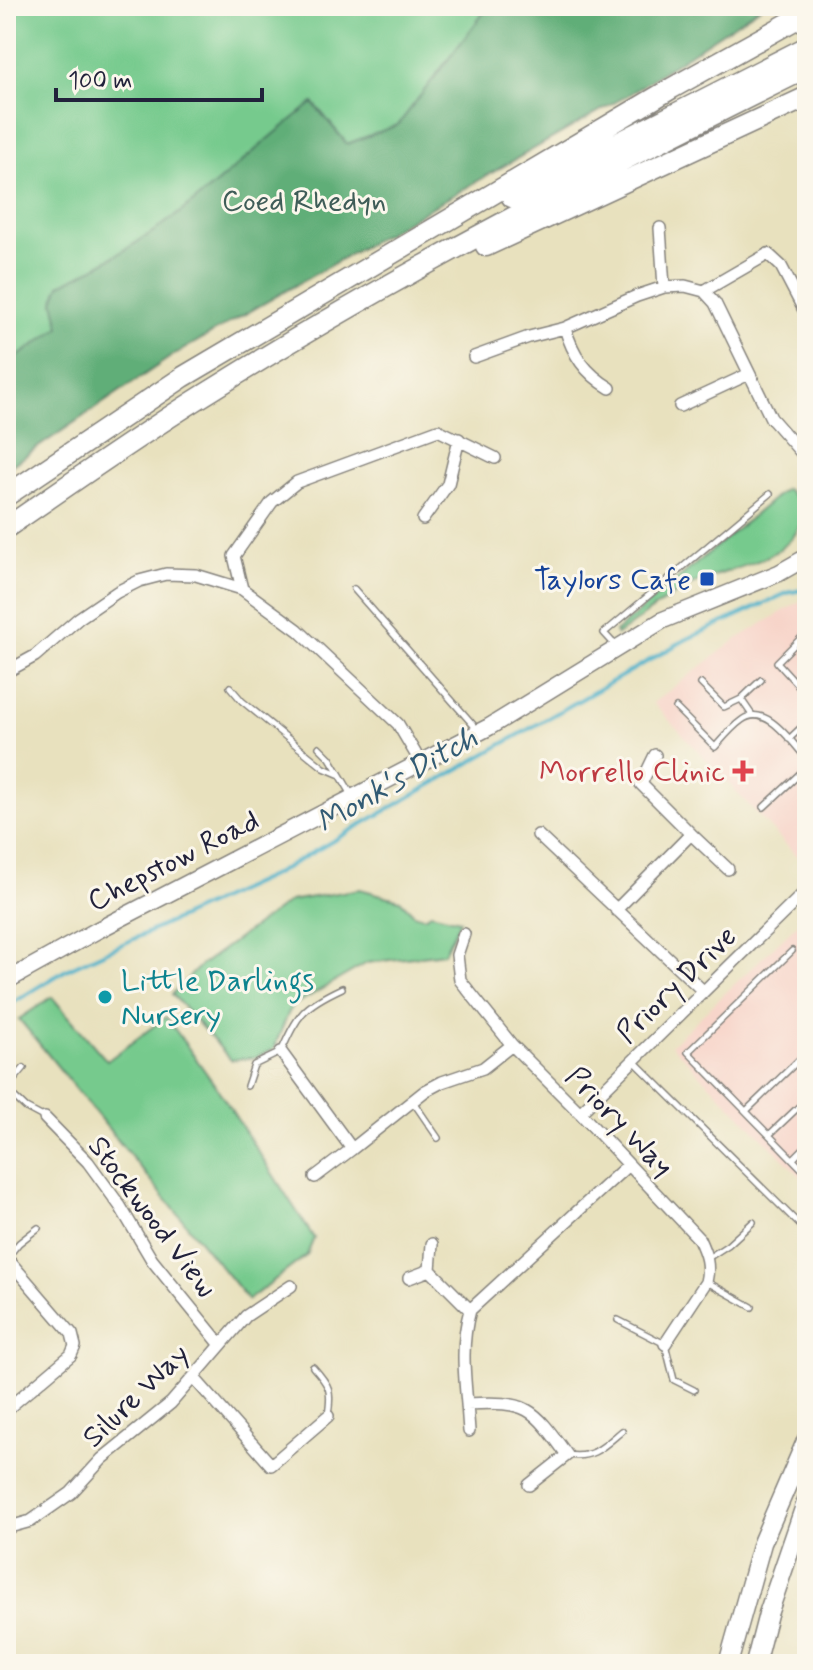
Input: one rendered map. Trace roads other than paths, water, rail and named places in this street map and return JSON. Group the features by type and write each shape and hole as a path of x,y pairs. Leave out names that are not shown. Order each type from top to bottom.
{"highway":[{"path":"6,496 183,377 672,88 807,13"},
{"path":"362,273 807,47"},
{"path":"6,528 212,390 348,309 533,205 807,68"},
{"path":"348,309 807,97"},
{"path":"728,1664 762,1543 807,1439"},
{"path":"755,1664 768,1614 807,1500"}],"main road":[{"name":"Chepstow Road","path":"6,981 479,732 663,620 779,573 807,557"}],"street":[{"path":"660,228 664,287"},
{"path":"704,291 768,254 781,266 804,310"},
{"path":"474,357 565,328 664,287 685,286 704,291 715,303 771,418 807,459"},
{"path":"565,328 572,351 588,373 610,388"},
{"path":"680,406 749,374"},
{"path":"242,589 234,556 272,502 297,482 438,430 495,458"},
{"path":"423,519 448,484 459,439"},
{"path":"6,672 35,656 79,618 117,592 139,581 166,574 196,575 242,589 298,630 398,724 421,763"},
{"path":"655,755 641,784 728,869"},
{"path":"616,910 691,834"},
{"path":"538,835 703,991"},
{"name":"Priory Drive","path":"580,1113 807,890"},
{"name":"Priory Way","path":"464,934 457,955 460,980 512,1045 699,1239 707,1258"},
{"path":"315,1177 425,1091 483,1068 512,1045"},
{"path":"281,1052 352,1149"},
{"name":"Stockwood View","path":"45,1118 88,1162 120,1206 152,1260 221,1345"},
{"path":"469,1431 463,1359 464,1333 470,1310 628,1165"},
{"path":"432,1244 430,1270 470,1310"},
{"path":"665,1344 706,1282 707,1258"},
{"path":"6,1261 72,1334 75,1346 71,1355 6,1410"},
{"path":"409,1278 430,1270"},
{"name":"Silure Way","path":"6,1528 31,1521 71,1493 102,1459 171,1403 246,1316 291,1286"},
{"path":"194,1378 271,1465 328,1416"},
{"path":"467,1404 506,1402 522,1406 547,1428 567,1455 529,1485"}],"lane":[{"path":"807,174 804,183 807,191"},
{"path":"617,648 604,633 770,494"},
{"path":"354,589 479,732"},
{"path":"807,632 777,662 807,695"},
{"path":"798,686 807,677"},
{"path":"701,684 724,707 741,699 761,680"},
{"path":"230,687 246,705 324,768 338,774"},
{"path":"741,699 752,715"},
{"path":"676,708 715,747 742,720 752,715 763,716 773,722 807,759"},
{"path":"789,739 807,722"},
{"path":"319,747 330,758 354,798"},
{"path":"764,807 807,767"},
{"path":"792,951 688,1052 807,1174"},
{"path":"247,1086 254,1065 281,1052 291,1029 307,1006 342,988"},
{"path":"746,1111 805,1054 807,1057"},
{"path":"633,1060 807,1232"},
{"path":"24,1068 6,1089 26,1108 45,1118"},
{"path":"769,1135 807,1099"},
{"path":"413,1102 438,1138"},
{"path":"793,1159 807,1145"},
{"path":"707,1258 753,1222"},
{"path":"6,1261 19,1243 38,1228"},
{"path":"706,1282 752,1307"},
{"path":"618,1320 665,1344 674,1380 694,1390"},
{"path":"313,1367 326,1381 331,1395 328,1416"},
{"path":"567,1455 584,1457 597,1453 622,1431"}],"waterway":[{"name":"Monk's Ditch","path":"6,1007 66,970 273,875 685,640 787,593 807,589"}],"place":[{"name":"Taylors Cafe","path":"707,579"},
{"name":"Morrello Clinic","path":"743,771"},
{"name":"Little Darlings Nursery","path":"105,997"}],"park label":[{"name":"Coed Rhedyn","path":"304,200"}]}
